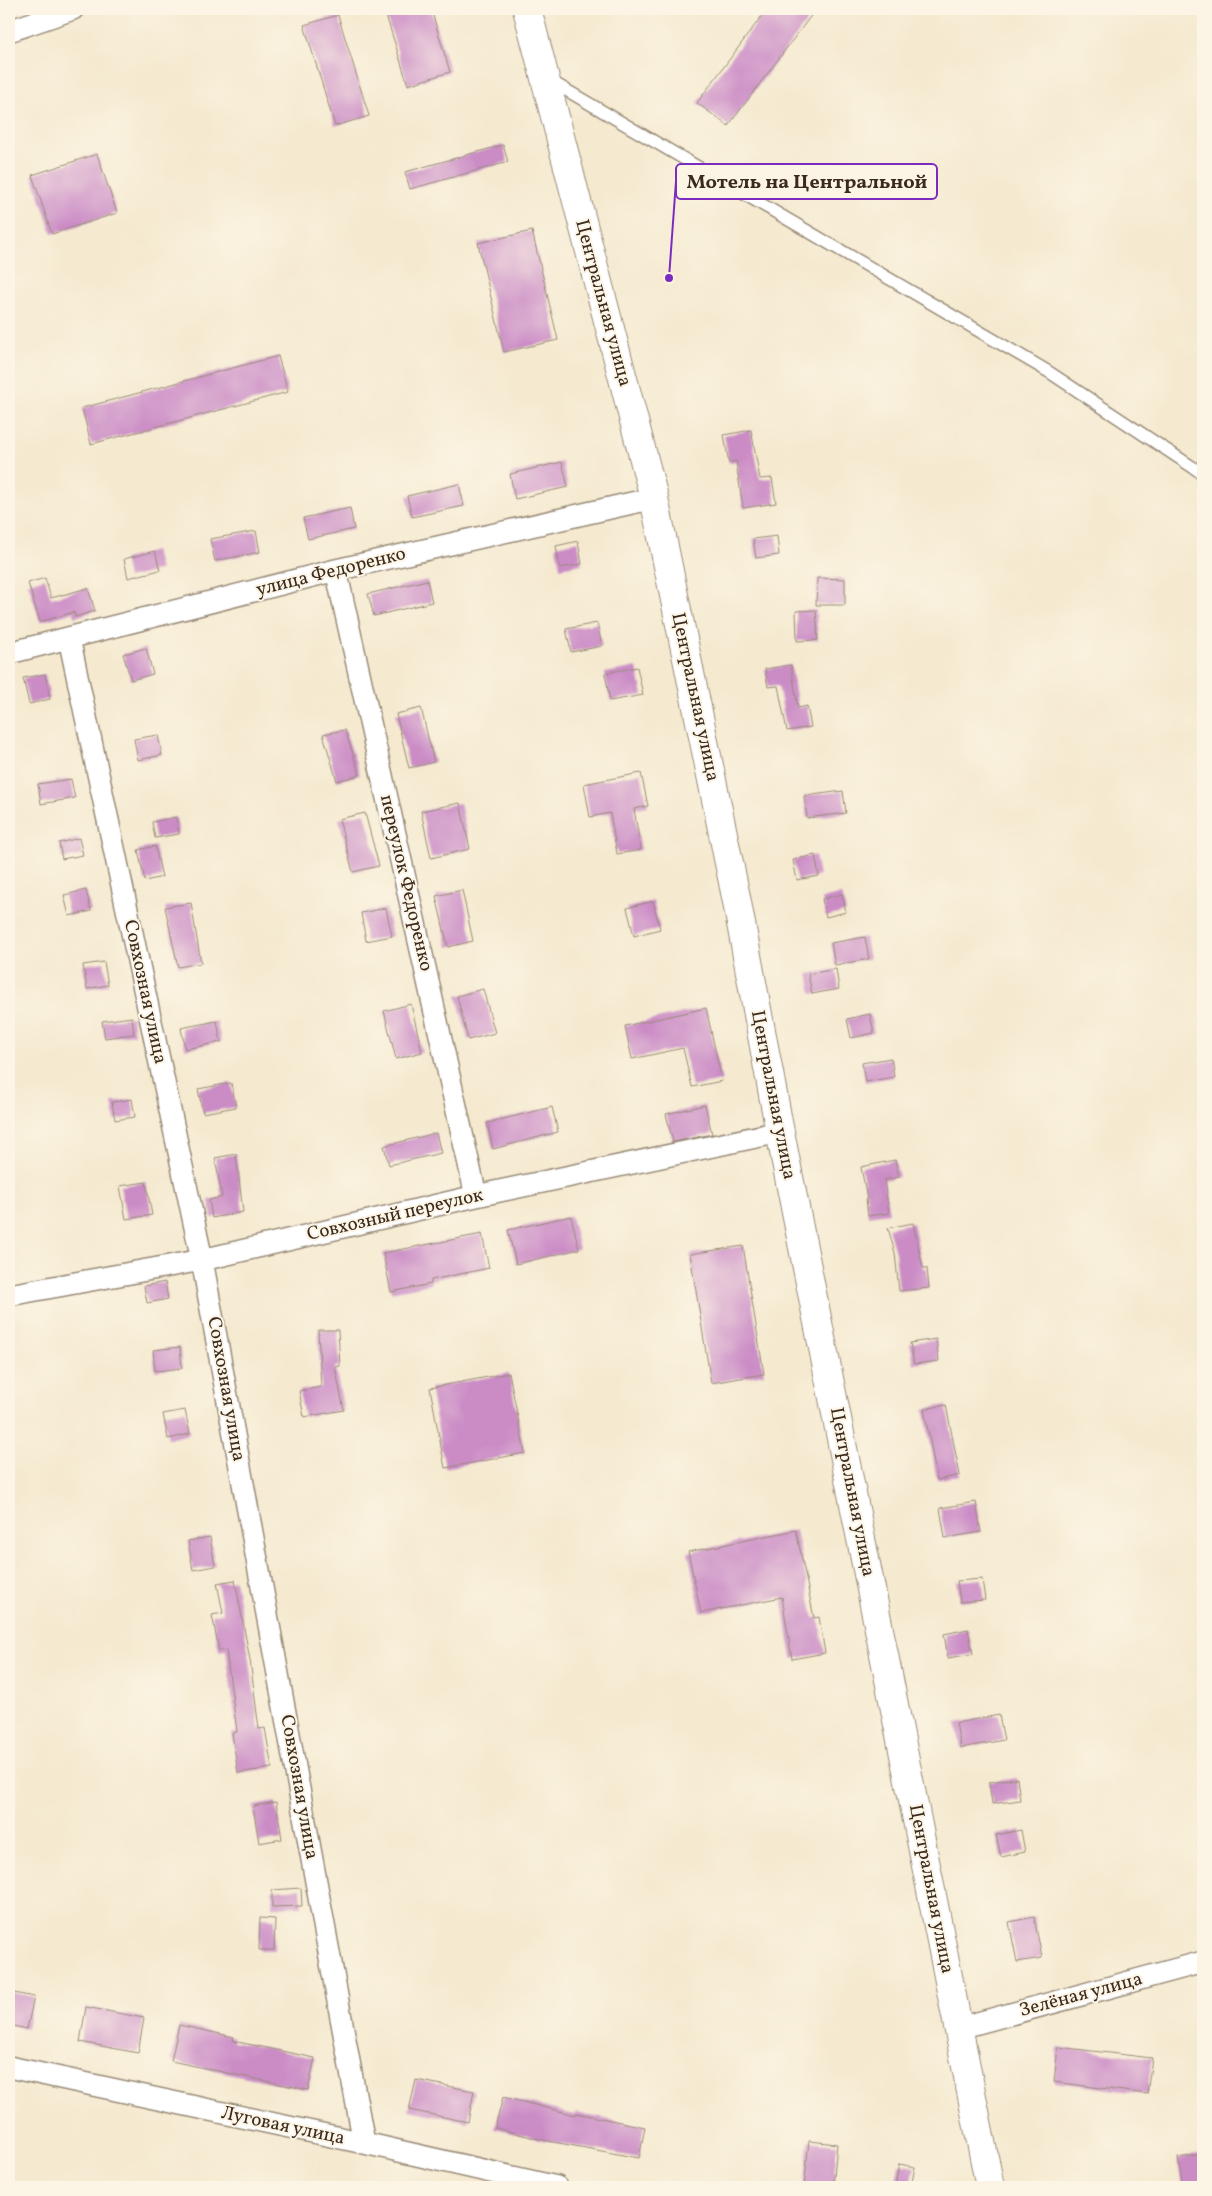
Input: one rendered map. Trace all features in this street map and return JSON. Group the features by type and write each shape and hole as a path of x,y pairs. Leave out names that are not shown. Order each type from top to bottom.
{"street":[{"path":"9,31 73,9"},
{"name":"Центральная улица","path":"527,9 543,77 654,498 736,896 780,1132 990,2187"},
{"name":"улица Федоренко","path":"9,653 336,570 654,498"},
{"name":"переулок Федоренко","path":"336,570 476,1196"},
{"name":"Совхозная улица","path":"69,638 202,1260 364,2143"},
{"name":"Совхозный переулок","path":"9,1295 202,1260 476,1196 780,1132"},
{"name":"Зелёная улица","path":"959,2028 1203,1962"},
{"name":"Луговая улица","path":"9,2067 364,2143 557,2187"}],"lane":[{"path":"543,77 1049,372 1203,474"}],"building":[{"path":"384,9 431,9 450,72 408,85"},
{"path":"767,9 816,9 728,126 697,103"},
{"path":"338,15 369,116 335,126 304,25"},
{"path":"503,145 508,162 410,189 405,172"},
{"path":"97,154 117,213 52,234 32,175"},
{"path":"532,231 558,340 504,352 478,243"},
{"path":"278,356 288,392 91,444 82,408"},
{"path":"751,430 760,479 772,478 776,503 743,508 736,461 729,463 724,435"},
{"path":"562,462 568,487 515,499 510,474"},
{"path":"459,484 464,506 412,517 407,496"},
{"path":"350,508 354,529 308,539 303,518"},
{"path":"256,531 260,552 215,561 210,539"},
{"path":"777,536 779,555 756,558 753,539"},
{"path":"578,541 582,564 560,568 556,546"},
{"path":"155,551 160,570 128,578 124,559"},
{"path":"45,578 51,598 88,588 95,611 75,617 74,612 40,622 28,583"},
{"path":"817,578 845,579 845,605 816,605"},
{"path":"427,580 432,602 374,616 368,594"},
{"path":"816,610 818,640 797,641 796,611"},
{"path":"597,623 602,646 571,652 566,629"},
{"path":"146,648 153,674 131,680 123,654"},
{"path":"791,665 798,708 807,706 811,727 787,731 778,686 768,687 765,669"},
{"path":"637,667 643,695 610,701 605,673"},
{"path":"45,674 50,699 29,704 23,678"},
{"path":"421,708 434,762 409,768 396,714"},
{"path":"345,730 360,775 337,781 323,734"},
{"path":"158,735 162,755 138,760 134,739"},
{"path":"641,773 648,806 634,809 641,850 617,854 610,813 590,817 584,784"},
{"path":"71,779 75,798 41,804 38,784"},
{"path":"843,791 846,813 807,818 804,796"},
{"path":"460,803 470,849 431,858 421,811"},
{"path":"365,813 379,866 353,872 339,819"},
{"path":"176,817 179,834 155,838 152,822"},
{"path":"79,838 83,855 62,859 59,843"},
{"path":"155,846 162,877 145,881 138,850"},
{"path":"815,855 819,876 797,880 793,860"},
{"path":"86,890 91,911 69,916 64,895"},
{"path":"462,890 473,941 448,947 436,896"},
{"path":"842,894 846,912 826,917 822,899"},
{"path":"653,901 660,929 634,936 627,908"},
{"path":"191,903 201,963 178,967 165,907"},
{"path":"386,908 392,936 366,941 361,913"},
{"path":"865,937 869,959 835,965 831,943"},
{"path":"104,962 108,985 87,989 83,965"},
{"path":"836,969 839,989 812,994 808,974"},
{"path":"483,989 495,1033 468,1040 457,996"},
{"path":"411,1004 422,1052 396,1059 384,1011"},
{"path":"706,1008 722,1081 692,1087 683,1048 632,1059 625,1026"},
{"path":"870,1014 874,1033 851,1038 847,1019"},
{"path":"132,1017 134,1034 105,1038 102,1021"},
{"path":"217,1021 221,1042 185,1049 181,1028"},
{"path":"891,1058 894,1077 865,1082 862,1063"},
{"path":"231,1083 236,1107 203,1113 198,1089"},
{"path":"132,1099 135,1117 115,1120 112,1102"},
{"path":"705,1105 712,1134 673,1142 666,1114"},
{"path":"552,1107 558,1132 493,1149 487,1123"},
{"path":"436,1133 441,1153 389,1165 384,1146"},
{"path":"236,1154 243,1212 212,1218 209,1200 222,1197 215,1158"},
{"path":"895,1160 899,1177 884,1180 889,1213 868,1216 861,1167"},
{"path":"146,1182 152,1215 126,1219 120,1186"},
{"path":"571,1216 579,1249 516,1264 508,1230"},
{"path":"913,1223 923,1268 927,1268 929,1288 899,1291 895,1253 888,1228"},
{"path":"482,1234 489,1268 431,1280 431,1284 391,1292 383,1253"},
{"path":"743,1246 764,1374 711,1383 690,1254"},
{"path":"165,1282 168,1299 147,1303 144,1286"},
{"path":"318,1330 338,1330 340,1366 335,1367 344,1410 304,1417 299,1391 321,1387"},
{"path":"936,1339 939,1361 914,1364 910,1343"},
{"path":"180,1347 182,1368 155,1371 153,1350"},
{"path":"509,1373 525,1453 445,1468 430,1388"},
{"path":"946,1405 960,1475 937,1480 924,1409"},
{"path":"185,1410 190,1434 168,1439 163,1414"},
{"path":"976,1502 981,1532 945,1538 940,1508"},
{"path":"796,1530 814,1618 819,1617 825,1653 792,1659 782,1597 701,1613 688,1552"},
{"path":"210,1537 215,1566 193,1570 188,1541"},
{"path":"982,1579 985,1600 960,1602 957,1581"},
{"path":"235,1580 250,1660 259,1729 265,1728 272,1768 238,1773 232,1733 237,1732 226,1650 219,1651 212,1615 223,1613 217,1583"},
{"path":"968,1629 973,1654 948,1658 944,1634"},
{"path":"999,1715 1004,1740 961,1748 956,1723"},
{"path":"1017,1778 1020,1800 992,1804 989,1782"},
{"path":"276,1802 282,1839 259,1843 253,1806"},
{"path":"1021,1830 1025,1852 1001,1857 996,1835"},
{"path":"301,1888 302,1906 272,1907 272,1890"},
{"path":"1034,1917 1042,1958 1017,1962 1009,1922"},
{"path":"260,1918 275,1919 274,1950 259,1950"},
{"path":"9,1992 34,1997 27,2029 9,2025"},
{"path":"86,2007 144,2018 138,2053 80,2042"},
{"path":"179,2025 234,2037 233,2041 315,2058 308,2090 171,2061"},
{"path":"1058,2047 1152,2058 1147,2094 1054,2082"},
{"path":"416,2080 474,2091 468,2122 409,2110"},
{"path":"503,2097 575,2115 576,2113 645,2127 639,2158 543,2140 495,2128"},
{"path":"809,2141 837,2144 833,2187 804,2187"},
{"path":"1203,2154 1203,2187 1183,2187 1178,2158"},
{"path":"899,2164 915,2167 911,2187 895,2187"}],"place":[{"name":"Мотель на Центральной","path":"669,278"}]}
